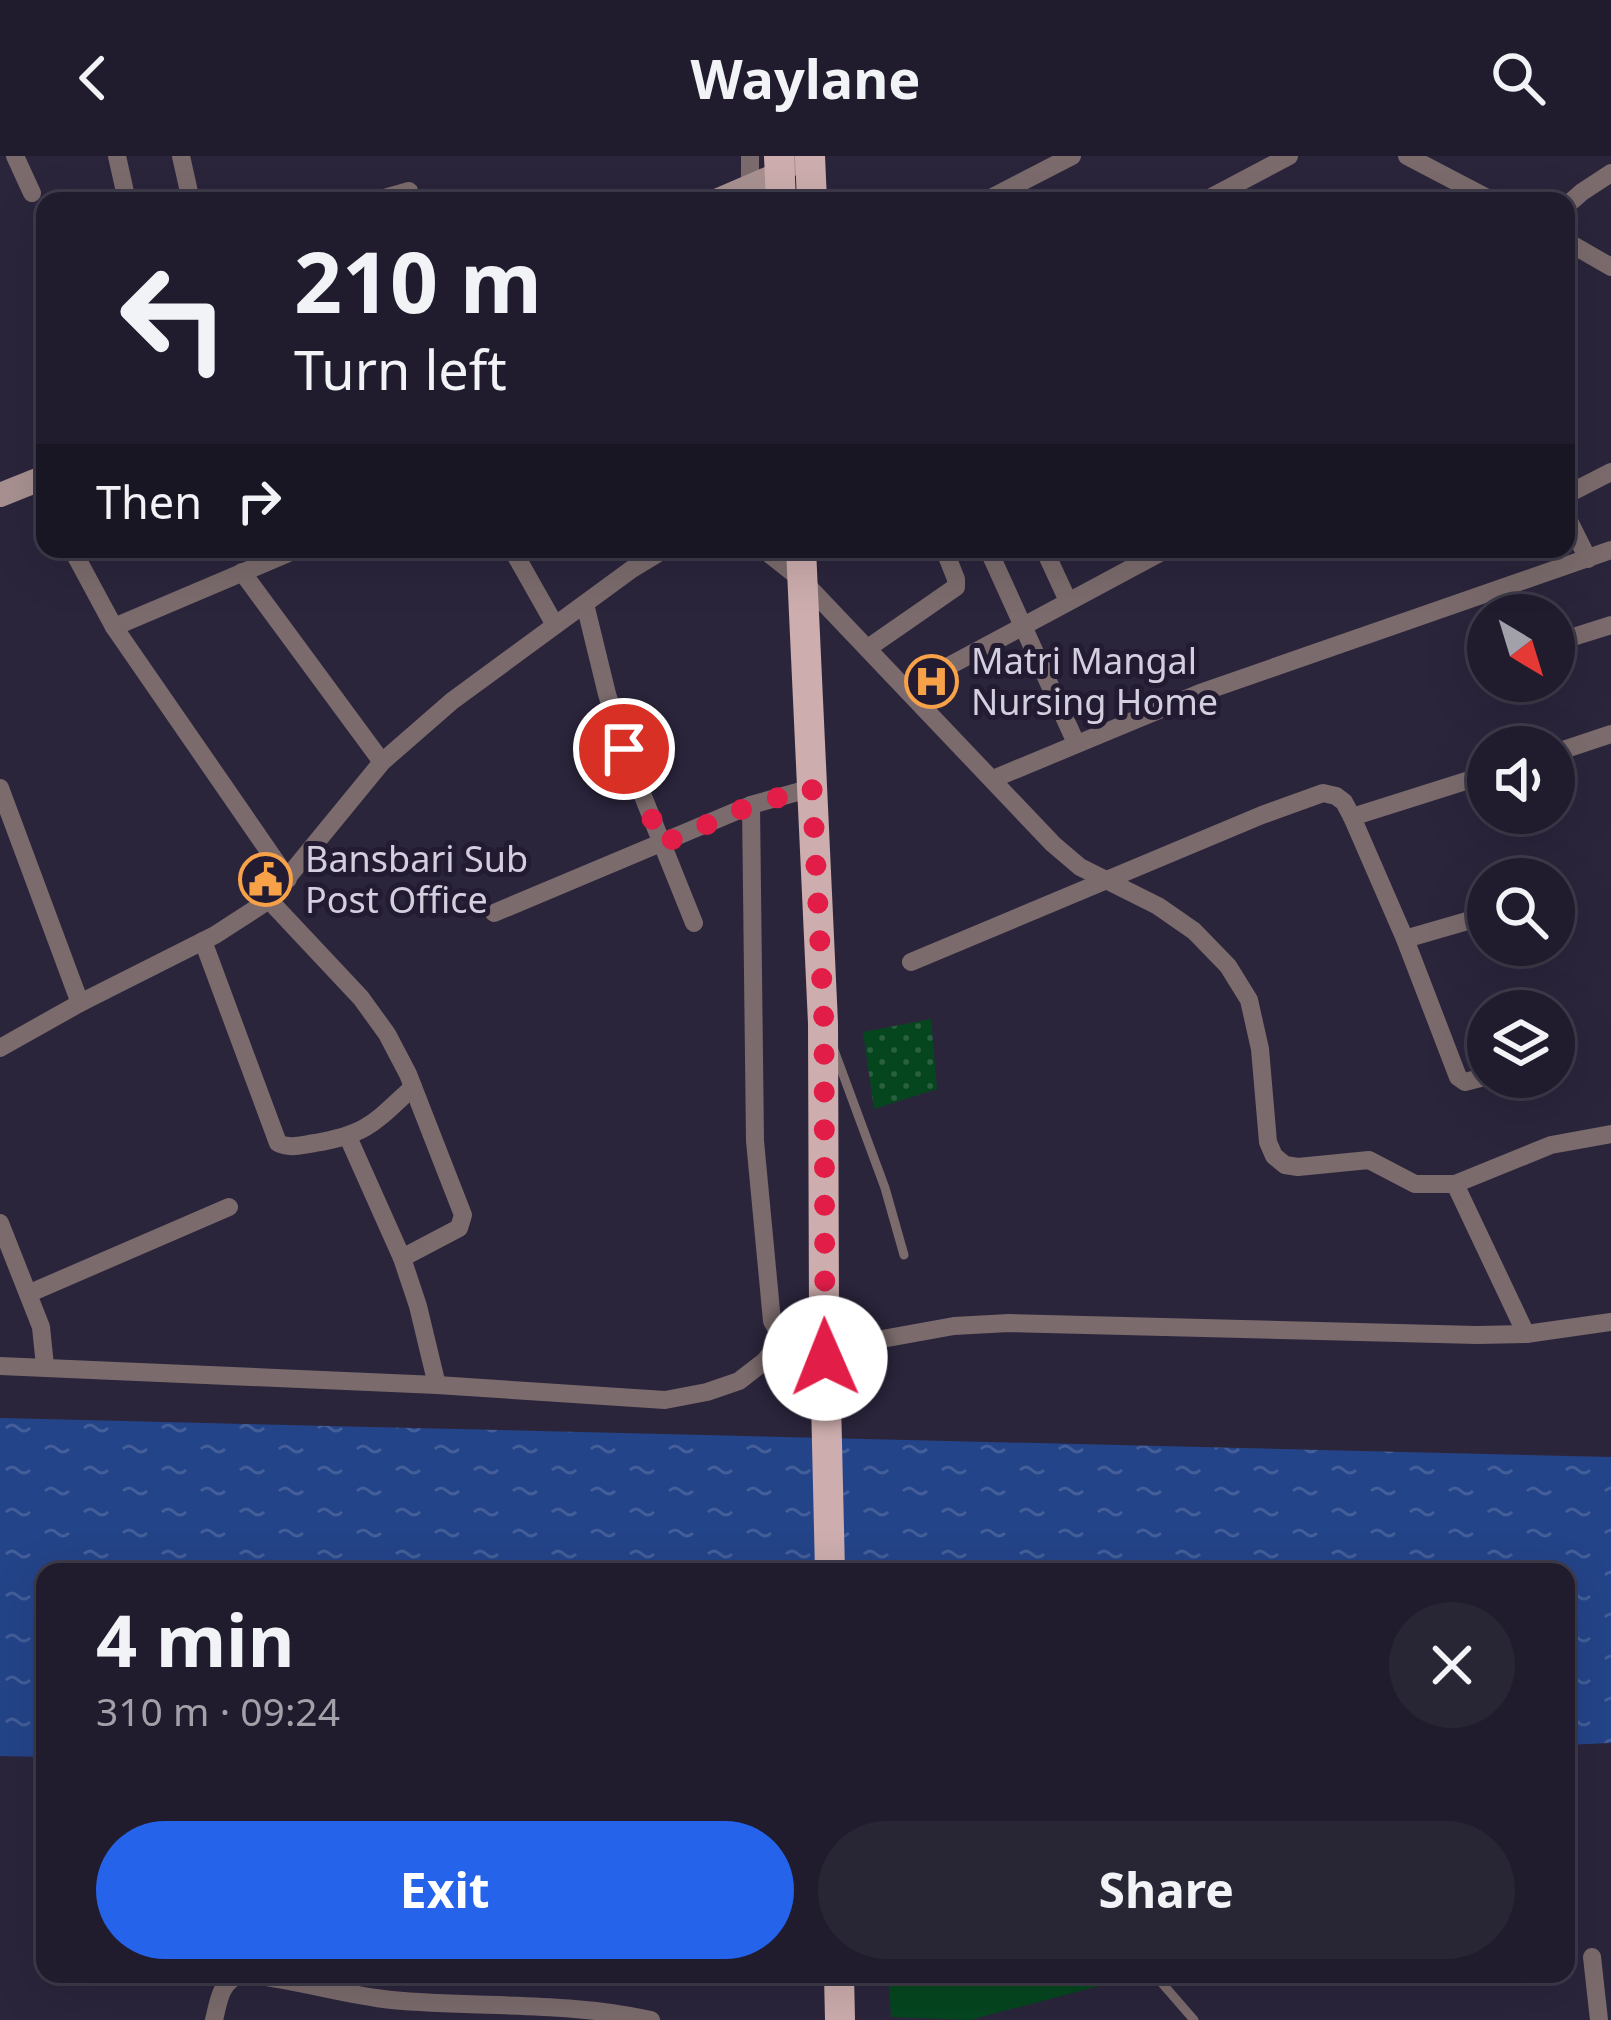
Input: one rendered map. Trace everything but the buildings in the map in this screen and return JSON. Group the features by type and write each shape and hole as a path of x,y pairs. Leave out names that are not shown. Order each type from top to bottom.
{"main road":[{"path":"811,156 812,192"},
{"path":"753,192 785,172"},
{"path":"0,495 36,485"},
{"path":"802,565 824,1023 830,1563"},
{"path":"839,1983 840,2020"}],"street":[{"path":"15,156 32,193"},
{"path":"117,156 126,192"},
{"path":"181,156 189,192"},
{"path":"750,156 750,192"},
{"path":"1002,192 1072,156"},
{"path":"1221,192 1288,156"},
{"path":"1407,156 1475,192"},
{"path":"1575,198 1611,173"},
{"path":"1575,246 1611,267"},
{"path":"1575,490 1611,472"},
{"path":"1575,532 1588,559"},
{"path":"993,779 1220,686 1611,550"},
{"path":"76,558 114,627 288,879"},
{"path":"114,627 276,558"},
{"path":"517,558 555,626"},
{"path":"0,1048 203,941 269,900 382,762 452,701 651,558"},
{"path":"868,648 956,587 948,558"},
{"path":"992,558 1076,743"},
{"path":"1048,558 1068,601"},
{"path":"906,689 1150,558"},
{"path":"802,565 868,648 1053,844 1080,867 1158,906 1194,931 1228,966 1249,1000 1268,1142 1285,1165 1369,1160 1415,1184 1454,1184 1551,1145 1611,1134"},
{"path":"242,572 382,762"},
{"path":"1500,590 1502,594"},
{"path":"585,604 624,749 694,922"},
{"path":"1575,636 1611,625"},
{"path":"1575,745 1611,734"},
{"path":"1352,817 1467,781"},
{"path":"494,913 752,805 812,788"},
{"path":"0,790 80,1003"},
{"path":"910,962 1262,815 1323,794 1336,796 1352,817 1405,939 1458,1077 1467,1081"},
{"path":"752,805 755,1141 772,1321 793,1348 810,1352 954,1326 1009,1323 1478,1336 1611,1322"},
{"path":"269,900 362,998 387,1034 463,1215 459,1228 402,1258"},
{"path":"1405,939 1467,921"},
{"path":"203,941 278,1143 294,1147 348,1137 373,1124 413,1087"},
{"path":"348,1137 402,1258 437,1385"},
{"path":"1454,1184 1526,1334"},
{"path":"30,1293 229,1207"},
{"path":"0,1223 41,1327 44,1366"},
{"path":"0,1366 665,1400 739,1381 765,1361 781,1338"},
{"path":"1592,1957 1599,2020"},
{"path":"214,2020 226,1983"},
{"path":"292,1983 379,1999 578,2008 651,2020"}],"lane":[{"path":"824,1023 868,1138 904,1255"},
{"path":"1162,1983 1194,2020"}],"green space":[{"path":"931,1019 937,1089 874,1109 863,1032"},
{"path":"889,1983 1110,1983 970,2020 891,2017"}],"water":[{"path":"0,1418 1611,1457 1611,1743 1575,1745 1575,1563 36,1563 36,1757 0,1756"}],"place":[{"name":"Matri Mangal Nursing Home","path":"932,681"},
{"name":"Bansbari Sub Post Office","path":"266,879"}],"route":[{"path":"624,749 662,844 752,805 812,788 824,1023 825,1358"}]}
